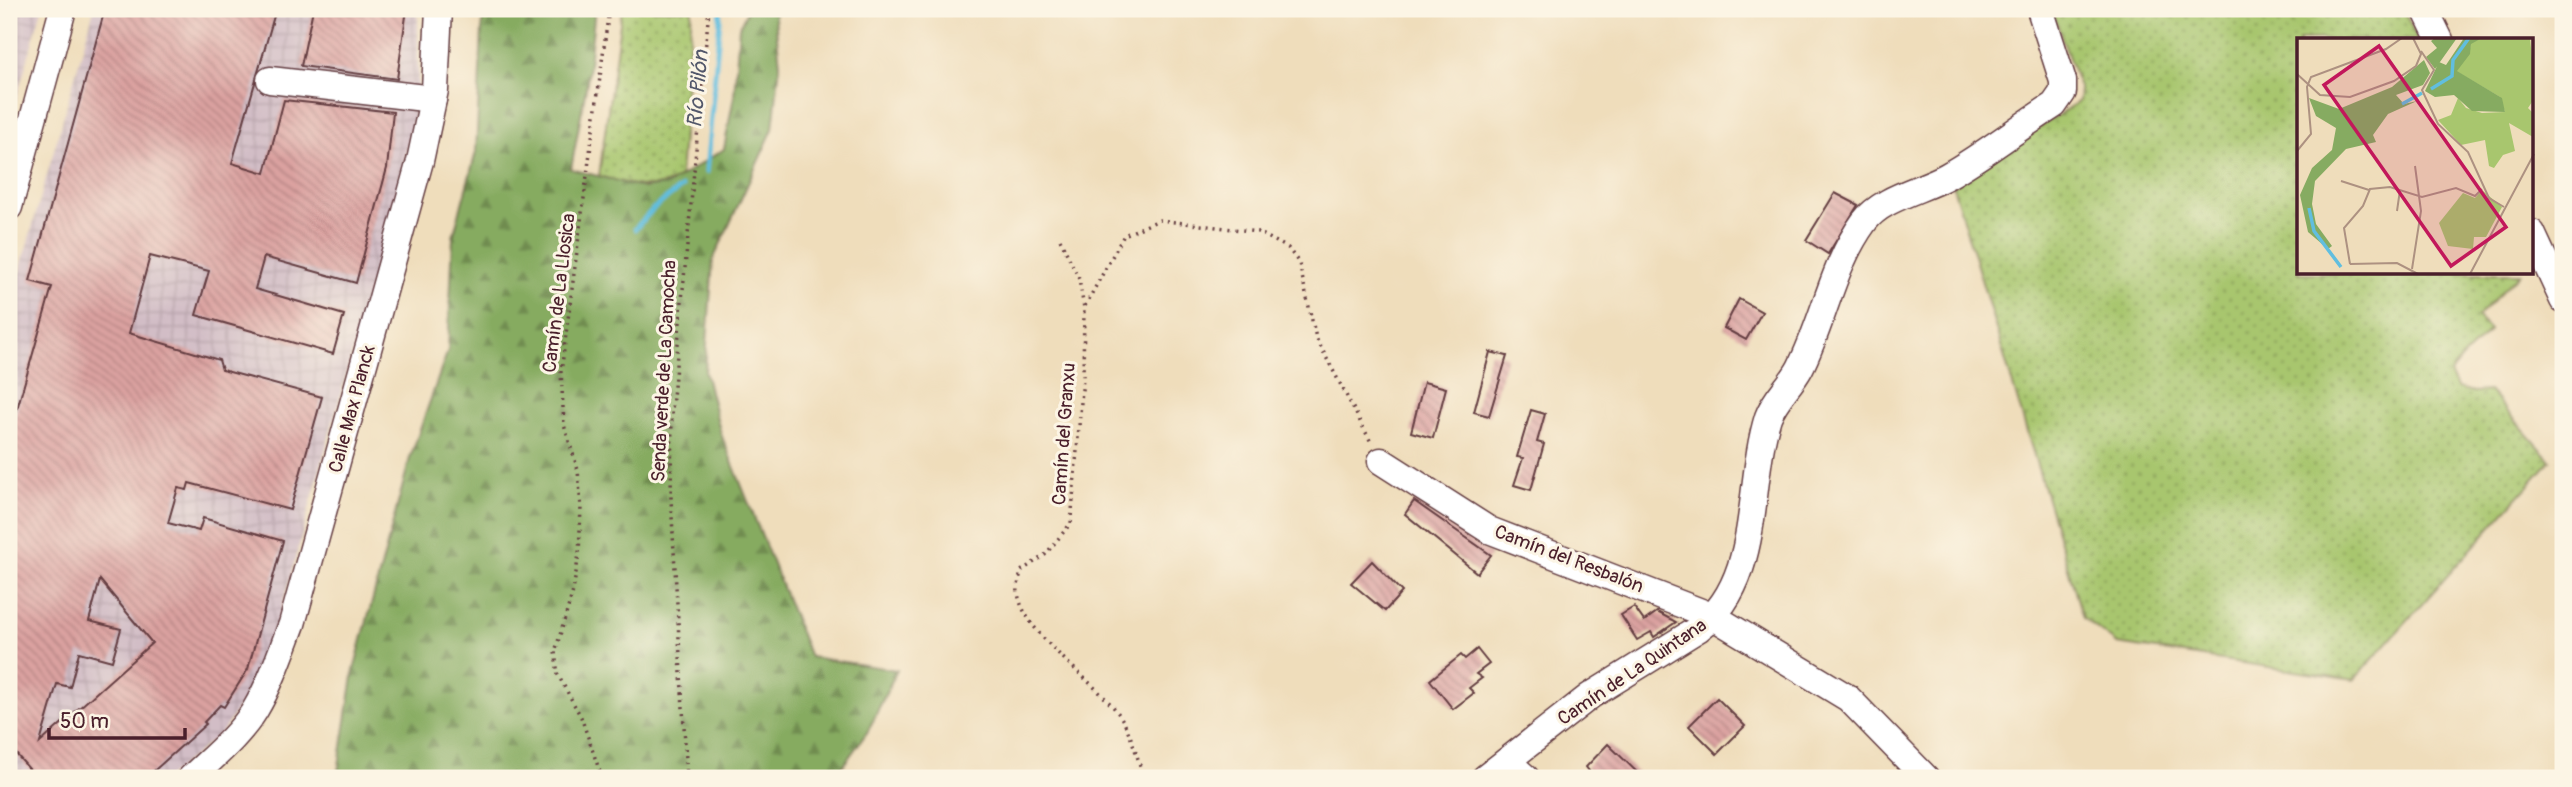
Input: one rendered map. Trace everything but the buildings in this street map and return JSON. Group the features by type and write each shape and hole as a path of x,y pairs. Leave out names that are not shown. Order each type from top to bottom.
{"street":[{"path":"9,207 63,9"},
{"name":"Calle Max Planck","path":"191,778 230,741 254,712 272,678 292,624 420,161 433,99 439,9"},
{"name":"Camín de La Quintana","path":"1485,778 1516,769 1590,696 1714,617 1727,600 1744,556 1761,443 1769,414 1799,369 1841,261 1865,220 1886,205 1963,166 2054,105 2063,92 2063,81 2040,9"},
{"path":"2425,9 2439,38"},
{"path":"271,80 433,99"},
{"path":"2534,237 2563,300"},
{"name":"Camín del Resbalón","path":"1381,461 1489,530 1714,617 1848,698 1927,778"}],"path":[{"name":"Camín de La Llosica","path":"602,778 581,717 558,675 555,652 573,590 579,554 581,508 578,470 564,425 561,372 609,9"},
{"name":"Senda verde de La Camocha","path":"687,778 671,499 672,408 709,9"},
{"path":"1084,308 1124,235 1158,220 1258,232 1288,248 1299,263 1317,338 1381,461"},
{"name":"Camín del Granxu","path":"1060,239 1079,279 1084,308 1083,378 1071,523 1045,555 1021,571 1017,592 1027,615 1042,636 1104,695 1120,716 1144,778"}],"shaded area":[{"path":"9,9 42,9 9,124"},
{"path":"94,9 418,9 418,97 403,169 266,665 222,732 167,778 9,778 9,309"}],"green space":[{"path":"483,9 595,9 587,82 571,169 644,188 669,184 724,149 734,96 739,27 748,9 774,9 780,64 773,129 713,260 705,372 721,434 810,657 897,670 868,731 834,778 337,778 354,670 410,458 448,350 453,237 476,152"},
{"path":"622,9 692,9 680,177 660,185 640,186 599,176"},
{"path":"2052,9 2403,9 2417,38 2297,38 2297,275 2518,275 2477,317 2490,330 2463,356 2450,374 2457,388 2473,392 2489,391 2551,460 2354,680 2117,644 2083,618 1953,186 2079,101 2080,90"}],"waterway":[{"name":"Río Pilón","path":"706,172 721,9"},
{"name":"Río Pilón","path":"635,229 654,208 682,187"}]}
